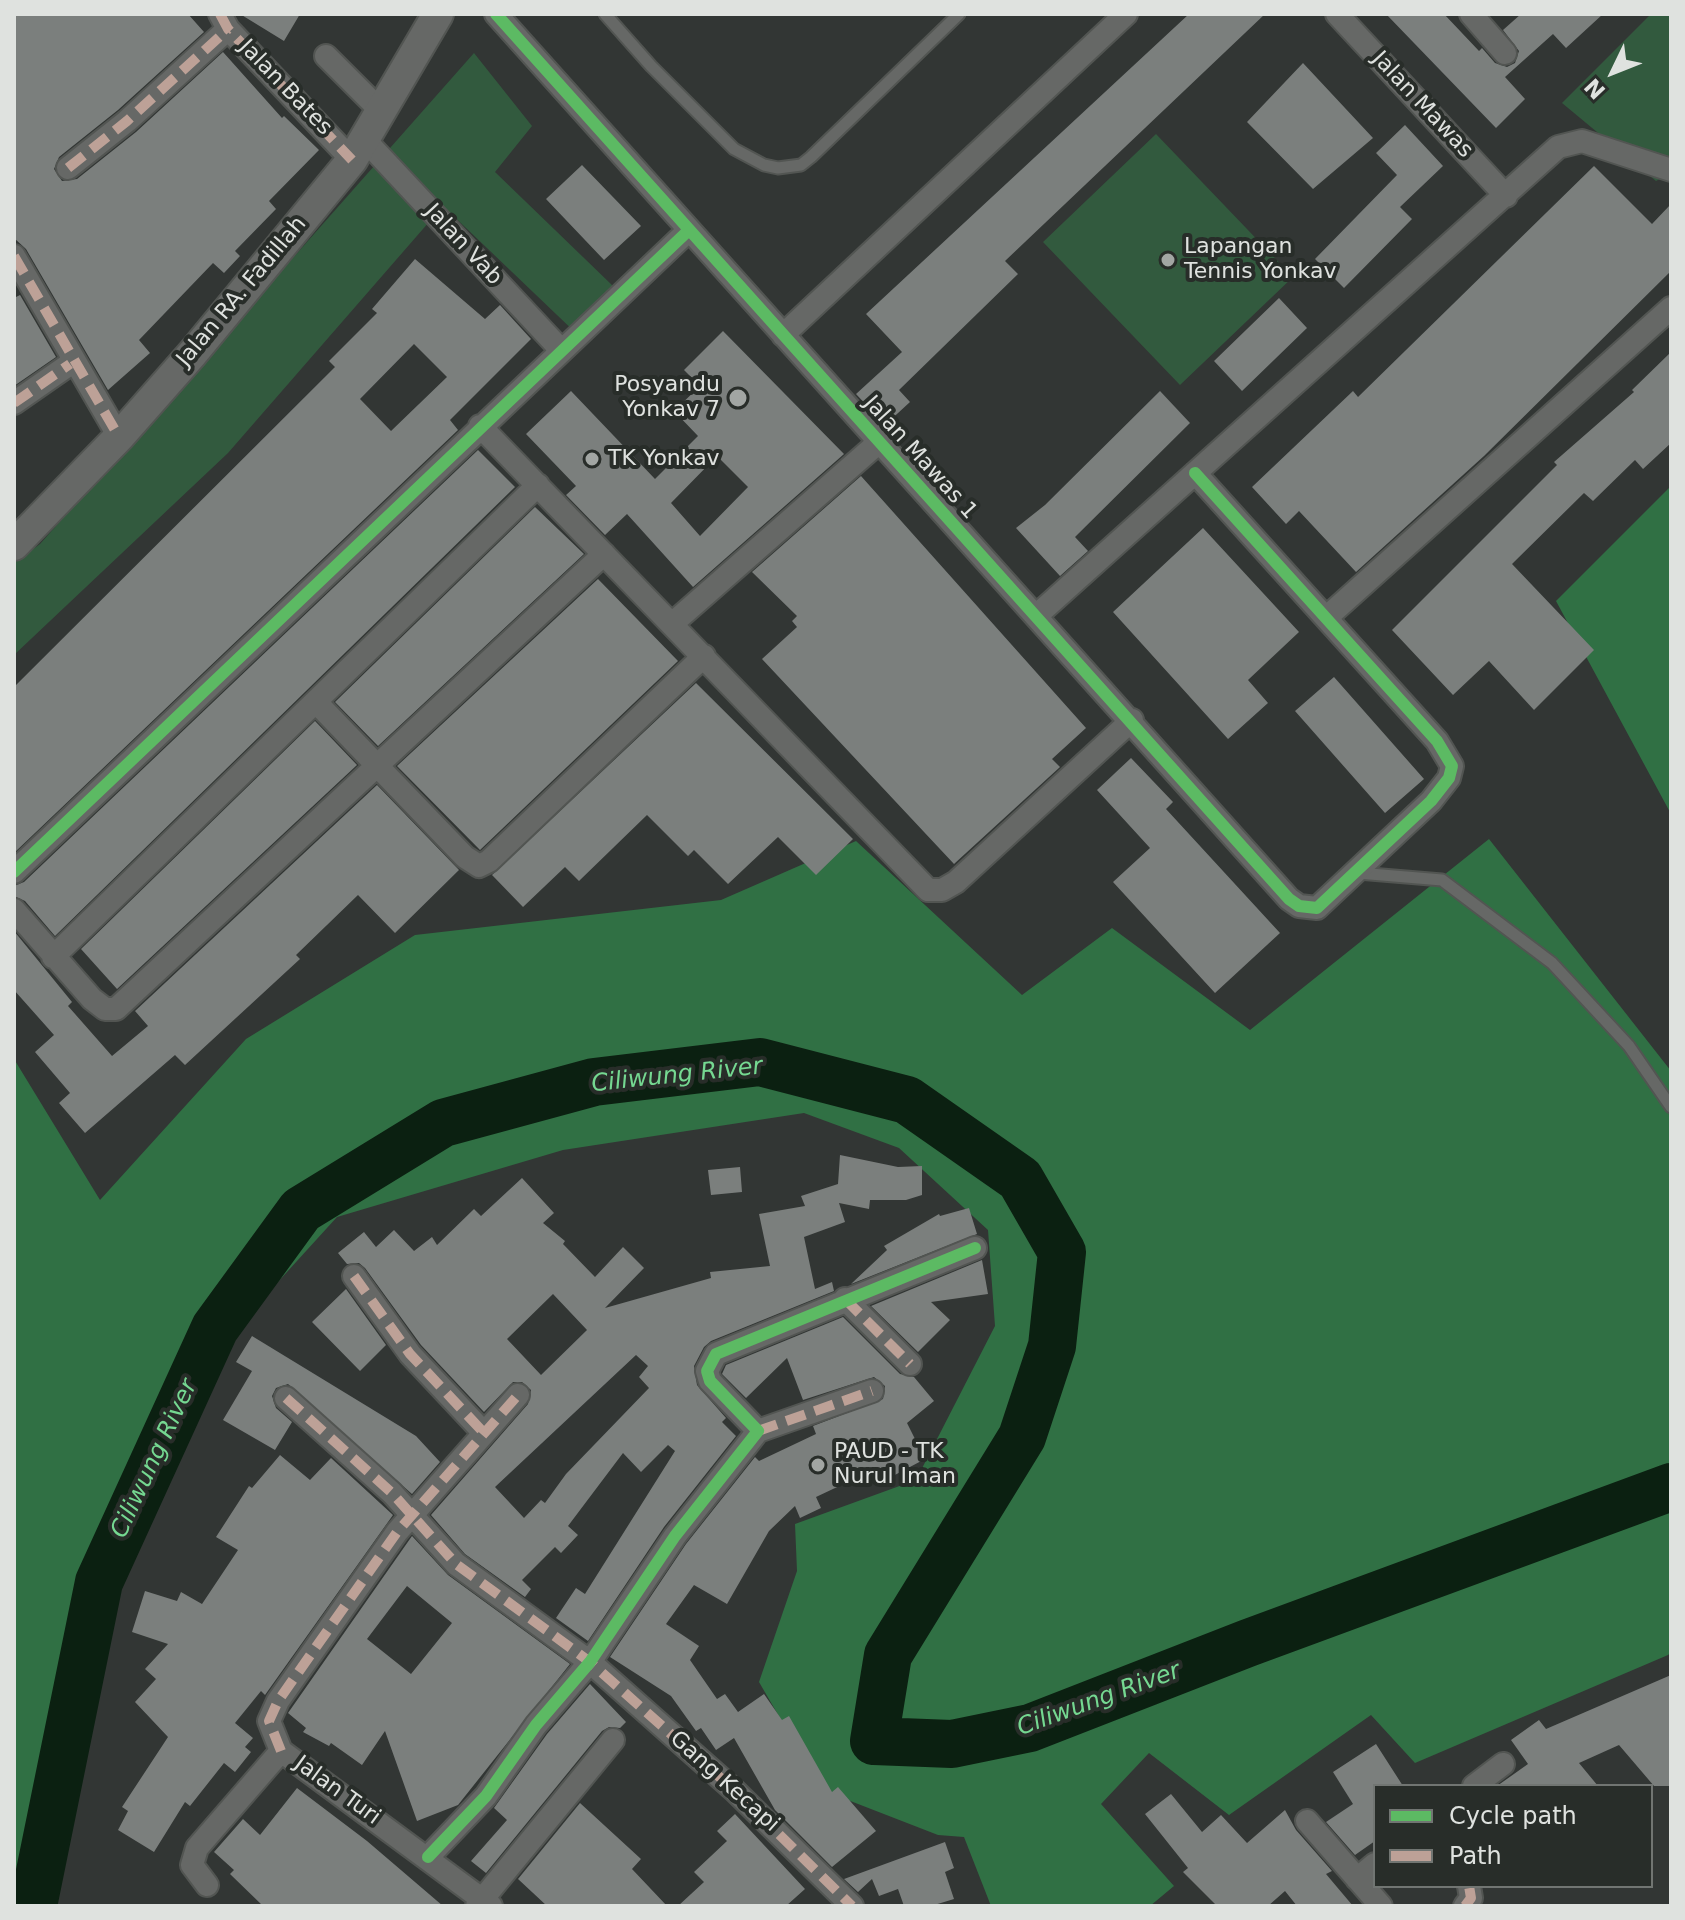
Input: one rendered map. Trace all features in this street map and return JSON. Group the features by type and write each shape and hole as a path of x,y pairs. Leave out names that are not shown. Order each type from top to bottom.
{"main road":[{"name":"Jalan RA. Fadillah","path":"14,545 119,437 359,150 438,14"}],"street":[{"path":"783,335 1126,14"},
{"name":"Jalan Mawas","path":"1337,14 1506,196"},
{"name":"Jalan Mawas 1","path":"504,16 878,443 1132,720 1289,899 1308,909 1325,904 1357,873"},
{"path":"1483,18 1505,53"},
{"path":"68,168 127,121 224,21"},
{"name":"Jalan Bates","path":"224,21 359,150"},
{"path":"326,56 380,110"},
{"path":"1036,616 1558,147 1575,141 1671,170"},
{"name":"Jalan Vab","path":"359,150 561,350"},
{"path":"14,872 689,230"},
{"path":"14,256 119,437"},
{"path":"1327,617 1671,308"},
{"path":"14,403 70,364"},
{"path":"480,426 673,623 920,885 936,891 956,882 1132,720"},
{"path":"673,623 878,443"},
{"path":"1195,473 1442,747 1452,766 1443,788 1357,873"},
{"path":"53,957 538,485"},
{"path":"14,910 97,1004 108,1010 116,1009 604,554"},
{"path":"316,702 465,857 473,864 484,864 704,656"},
{"path":"758,1431 710,1381 707,1371 711,1359 720,1350 975,1248"},
{"path":"354,1276 410,1354 484,1433"},
{"path":"845,1299 910,1364"},
{"path":"428,1857 486,1796 536,1725 590,1662 675,1536 758,1431 872,1391"},
{"path":"281,1751 269,1721 278,1701 363,1575 518,1395"},
{"name":"Gang Kecapi","path":"286,1398 414,1514 438,1546 474,1580 590,1662 734,1790 852,1906"},
{"path":"483,1904 613,1740"},
{"name":"Jalan Turi","path":"207,1885 192,1865 197,1848 281,1751 428,1857 483,1904"},
{"path":"1477,1784 1503,1764"},
{"path":"1307,1821 1381,1906"},
{"path":"1357,1879 1373,1866"},
{"path":"1465,1906 1471,1898 1469,1888"}],"lane":[{"path":"605,14 651,66 734,149 764,165 778,168 801,165 811,157 959,14"},
{"path":"1357,873 1442,880 1552,963 1629,1046 1671,1107"}],"green space":[{"path":"1651,14 1671,14 1671,173 1656,181 1562,103"},
{"path":"474,53 532,126 495,172 613,286 580,337 443,206 228,453 14,655 14,563 40,544"},
{"name":"Lapangan Tennis Yonkav","path":"1156,134 1293,277 1180,385 1043,242"},
{"path":"1671,486 1671,814 1556,601"},
{"path":"1489,839 1671,1071 1671,1652 1668,1655 1415,1763 1371,1715 1229,1815 1149,1753 1101,1804 1174,1886 1150,1906 991,1906 964,1837 938,1835 822,1790 759,1682 797,1571 795,1524 916,1480 995,1326 988,1230 899,1148 804,1113 563,1150 337,1217 216,1350 133,1491 44,1906 14,1906 14,1059 100,1200 246,1039 415,935 721,900 856,841 1022,995 1112,928 1250,1030"}],"building":[{"path":"14,14 188,14 204,32 118,110 59,157 54,169 62,181 77,179 136,132 223,52 282,118 284,116 319,150 269,201 276,209 235,251 240,256 224,273 213,263 139,340 150,353 108,390 26,249 14,238"},
{"path":"240,14 300,14 284,41"},
{"path":"1189,14 1265,14 1005,261 1018,274 899,390 910,402 885,425 856,394 902,352 866,314"},
{"path":"1386,14 1444,14 1479,51 1482,48 1495,63 1507,67 1515,63 1519,51 1503,30 1521,14 1603,14 1566,48 1553,34 1505,77 1525,99 1496,128"},
{"path":"1303,63 1373,138 1313,189 1247,122"},
{"path":"1405,125 1443,166 1400,207 1412,219 1344,288 1315,259 1397,175 1376,153"},
{"path":"582,165 641,226 604,260 546,199"},
{"path":"1594,166 1652,224 1671,204 1671,271 1484,456 1356,572 1299,511 1286,524 1252,487 1353,391 1358,397"},
{"path":"415,259 485,319 500,305 531,339 450,420 458,430 14,853 14,687 335,367 329,361 377,313 372,309","holes":["414,344 447,377 391,431 360,399"]},
{"path":"20,295 56,357 14,386 14,298"},
{"path":"1279,298 1307,328 1242,391 1214,361"},
{"path":"723,331 844,454 693,587 627,514 605,535 566,495 576,486 526,434 571,391 655,479 698,436 674,411 700,386 684,370","holes":["717,456 748,487 700,536 671,503"]},
{"path":"1671,352 1671,443 1643,469 1635,460 1593,501 1584,493 1512,564 1594,650 1534,710 1489,661 1453,695 1392,630 1557,465 1554,462 1634,392 1632,390"},
{"path":"1160,391 1190,423 1075,537 1088,551 1060,576 1016,528 1045,505"},
{"path":"478,450 515,487 55,936 25,901 14,896 14,886 24,882"},
{"path":"861,476 1086,728 1052,759 1060,767 954,864 762,659 797,627 792,621 797,616 752,572"},
{"path":"535,507 584,554 378,746 335,702"},
{"path":"1203,528 1299,632 1248,680 1268,703 1228,739 1113,612"},
{"path":"598,579 678,661 480,850 397,766"},
{"path":"1334,677 1424,779 1385,813 1295,711"},
{"path":"696,683 853,839 816,875 778,837 728,884 694,850 688,856 647,815 579,881 565,867 523,907 492,875"},
{"path":"315,721 357,765 117,989 81,949"},
{"path":"1131,758 1173,802 1166,809 1280,933 1215,993 1113,882 1150,848 1097,790"},
{"path":"377,785 459,870 395,933 358,895 296,955 300,959 185,1065 175,1055 85,1133 59,1103 70,1093 35,1052 54,1035 14,990 14,931 72,1002 68,1006 112,1056 148,1026 135,1011"},
{"path":"840,1155 898,1167 922,1166 922,1195 906,1200 870,1200 869,1209 839,1203 845,1222 804,1237 815,1289 832,1282 834,1291 711,1341 704,1347 694,1366 697,1385 726,1418 722,1422 736,1436 664,1527 588,1641 556,1618 576,1588 585,1594 675,1451 668,1445 641,1472 623,1453 568,1526 578,1535 561,1553 555,1547 522,1580 531,1589 525,1597 465,1554 431,1515 528,1404 531,1390 522,1382 513,1382 484,1412 421,1345 365,1268 359,1263 347,1264 338,1253 364,1232 376,1247 394,1230 414,1251 432,1237 437,1245 474,1209 481,1216 522,1178 554,1213 543,1223 565,1241 563,1244 595,1277 623,1247 644,1268 605,1308 711,1278 710,1272 770,1266 759,1214 805,1206 801,1196 838,1184","holes":["553,1294 587,1330 541,1375 507,1339","636,1355 648,1366 639,1377 649,1388 566,1474 545,1503 541,1500 524,1518 495,1487"]},
{"path":"740,1167 742,1192 711,1195 708,1170"},
{"path":"969,1208 977,1234 851,1284 887,1250 884,1246 939,1214"},
{"path":"982,1260 988,1294 931,1302 950,1320 918,1352 871,1306"},
{"path":"346,1289 386,1345 360,1371 312,1322"},
{"path":"843,1317 900,1374 914,1377 934,1401 907,1423 925,1459 876,1485 869,1472 816,1497 821,1508 800,1518 795,1506 769,1531 727,1604 694,1585 666,1624 699,1646 690,1660 717,1699 725,1694 738,1712 764,1694 782,1720 789,1716 832,1792 838,1787 876,1831 832,1867 775,1810 734,1738 716,1750 701,1728 696,1731 671,1696 610,1657 686,1544 755,1457 759,1461 816,1434 813,1426 883,1399 885,1386 874,1377 803,1400 787,1358 746,1398 722,1374 726,1365"},
{"path":"252,1336 416,1436 440,1462 412,1494 288,1384 276,1388 272,1396 276,1408 292,1422 275,1450 223,1420 252,1371 236,1362"},
{"path":"280,1455 310,1480 331,1458 393,1515 265,1695 261,1691 235,1723 253,1738 245,1747 251,1752 235,1772 224,1763 190,1806 185,1802 154,1852 118,1830 128,1811 122,1807 168,1737 135,1702 156,1679 145,1669 168,1644 132,1632 145,1591 177,1601 181,1592 202,1604 238,1550 216,1537 249,1486 252,1488"},
{"path":"412,1536 448,1575 570,1664 458,1805 417,1821 385,1731 362,1765 331,1743 329,1746 303,1732 306,1728 288,1713","holes":["407,1586 452,1623 411,1674 367,1639"]},
{"path":"1671,1675 1671,1786 1654,1786 1619,1745 1579,1763 1596,1784 1500,1784 1528,1764 1511,1740 1539,1720 1546,1729"},
{"path":"590,1684 626,1722 620,1728 609,1727 602,1731 486,1873 471,1861 507,1820 494,1808 547,1734"},
{"path":"1376,1744 1402,1784 1373,1784 1373,1842 1355,1855 1326,1822 1353,1804 1333,1772"},
{"path":"297,1788 367,1841 443,1906 263,1906 230,1874 234,1870 214,1852 243,1819 260,1835"},
{"path":"1171,1794 1202,1832 1221,1815 1247,1843 1285,1810 1296,1830 1332,1871 1326,1874 1353,1906 1297,1906 1285,1891 1268,1906 1217,1906 1183,1872 1188,1868 1145,1814"},
{"path":"580,1803 641,1859 632,1869 667,1906 547,1906 518,1879"},
{"path":"735,1814 805,1889 786,1906 678,1906 704,1882 694,1872 727,1841 717,1831"},
{"path":"945,1842 954,1868 945,1872 954,1899 931,1906 904,1906 898,1889 879,1896 872,1879 858,1892 844,1879"}],"waterway":[{"name":"Ciliwung River","path":"33,1906 99,1582 215,1328 301,1210 443,1123 594,1082 760,1062 907,1100 1020,1179 1062,1252 1052,1346 1022,1437 888,1655 874,1741 952,1744 1030,1728 1248,1643 1671,1487"}],"marked path":[{"path":"220,14 228,29 352,160"},
{"path":"68,168 127,121 228,29"},
{"path":"14,256 119,437"},
{"path":"14,403 70,364"},
{"path":"354,1276 410,1354 484,1433"},
{"path":"845,1299 910,1364"},
{"path":"758,1431 872,1391"},
{"path":"281,1751 269,1721 278,1701 397,1532 518,1395"},
{"path":"286,1398 392,1493 456,1564 590,1662 734,1790 852,1906"},
{"path":"1465,1906 1471,1898 1469,1888"}],"cycle path":[{"path":"496,14 1289,899 1299,906 1317,908 1431,801 1449,778 1452,766 1437,741 1195,473"},
{"path":"14,872 689,230"},
{"path":"428,1857 486,1796 536,1725 590,1662 675,1536 758,1431 710,1381 707,1371 716,1354 975,1248"}],"place":[{"name":"Lapangan Tennis Yonkav","path":"1168,260"},
{"name":"Posyandu Yonkav 7","path":"738,398"},
{"name":"TK Yonkav","path":"592,459"},
{"name":"PAUD - TK Nurul Iman","path":"818,1465"}]}
